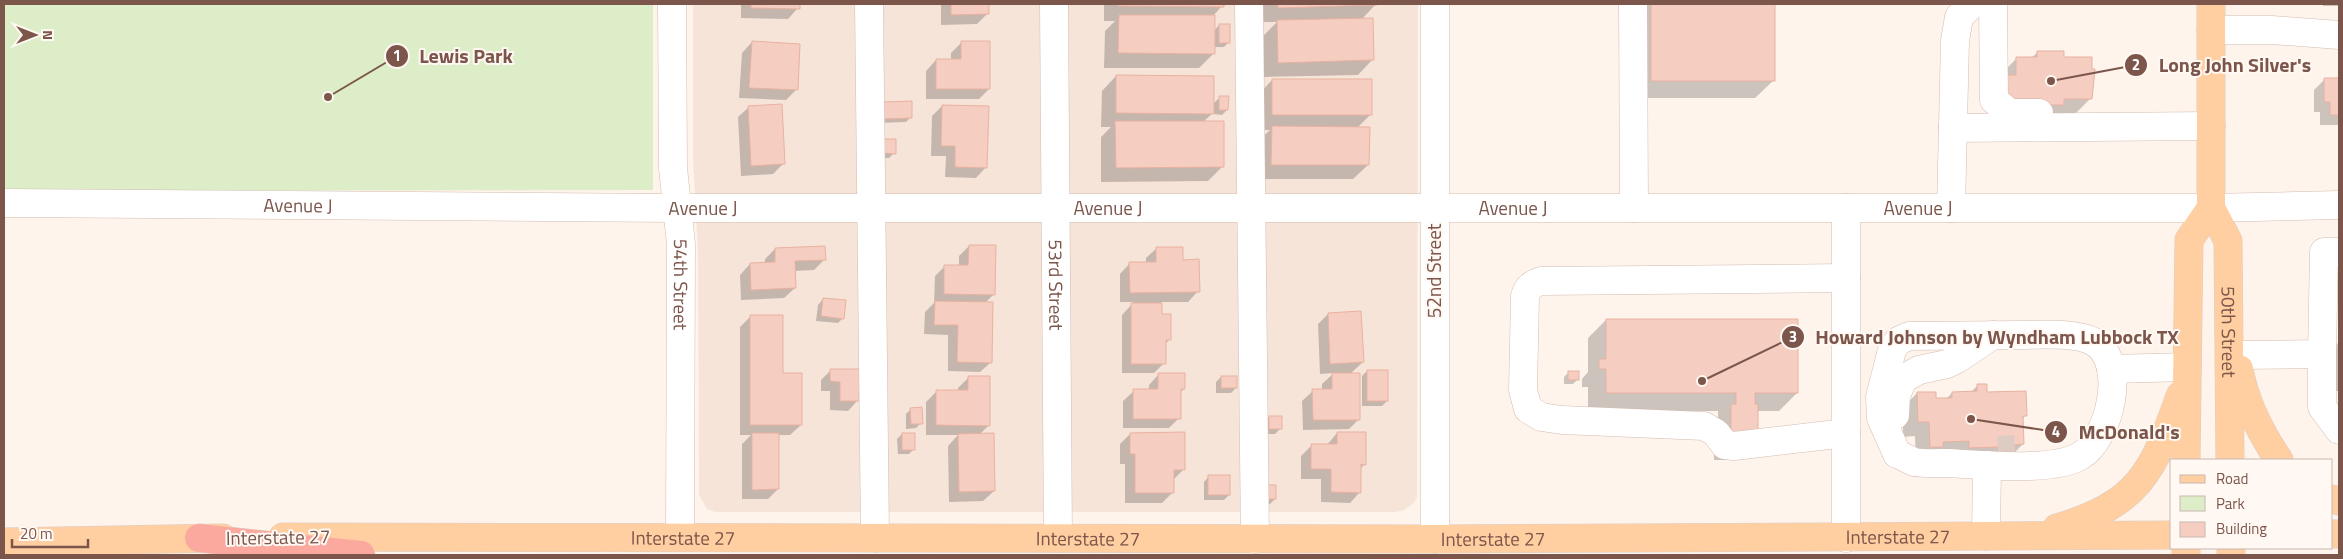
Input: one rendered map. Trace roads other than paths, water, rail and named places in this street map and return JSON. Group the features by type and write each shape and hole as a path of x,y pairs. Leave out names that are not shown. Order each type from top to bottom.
{"highway":[{"path":"199,538 361,555"}],"main road":[{"name":"50th Street","path":"2211,17 2211,208 2228,241 2230,459"},
{"path":"2186,459 2189,240 2211,208"},
{"path":"2229,314 2241,380 2253,418 2265,440 2279,459"},
{"path":"1998,536 2052,530 2088,518 2115,504 2137,486 2154,462 2187,373"},
{"name":"Interstate 27","path":"4,542 199,538 1435,539 2170,535"}],"street":[{"name":"54th Street","path":"672,4 673,168 681,244 680,537"},
{"path":"869,4 875,538"},
{"name":"53rd Street","path":"1054,4 1058,538"},
{"path":"1250,4 1255,539"},
{"name":"52nd Street","path":"1435,4 1435,539"},
{"path":"1633,4 1634,208"},
{"path":"1951,208 1955,42 1959,17 1972,4"},
{"path":"1994,4 1994,100 2010,113 2094,113 2104,127"},
{"path":"2211,17 2272,30 2339,35"},
{"path":"1953,128 2211,126"},
{"name":"Avenue J","path":"4,203 677,208 2211,208 2339,205"},
{"path":"1846,208 1846,538"},
{"path":"2339,252 2324,252 2322,354 2322,407 2339,430"},
{"path":"1846,278 1534,283 1527,289 1525,296 1523,390 1528,409 1541,417 1562,420 1704,426 1716,433 1725,445 1734,446 1846,433"},
{"path":"1993,335 1947,364 1920,370 1903,379 1896,396 1896,422 1900,437 1910,447 1924,451 2000,455 2050,465 2080,456 2102,431 2108,416 2112,394 2111,368 2107,357 2096,343 2085,338 1993,335 1909,336 1898,341 1892,350 1880,397 1881,418 1897,454 1914,462 2000,455"},
{"path":"2236,355 2322,354"},
{"path":"2111,368 2187,373"},
{"path":"1998,536 2000,455"}],"tunnel":[{"path":"1998,450 2015,449"}],"place":[{"name":"Long John Silver's","path":"2051,81"},
{"name":"Lewis Park","path":"328,97"},
{"name":"Howard Johnson by Wyndham Lubbock TX","path":"1702,381"},
{"name":"McDonald's","path":"1971,419"}]}
